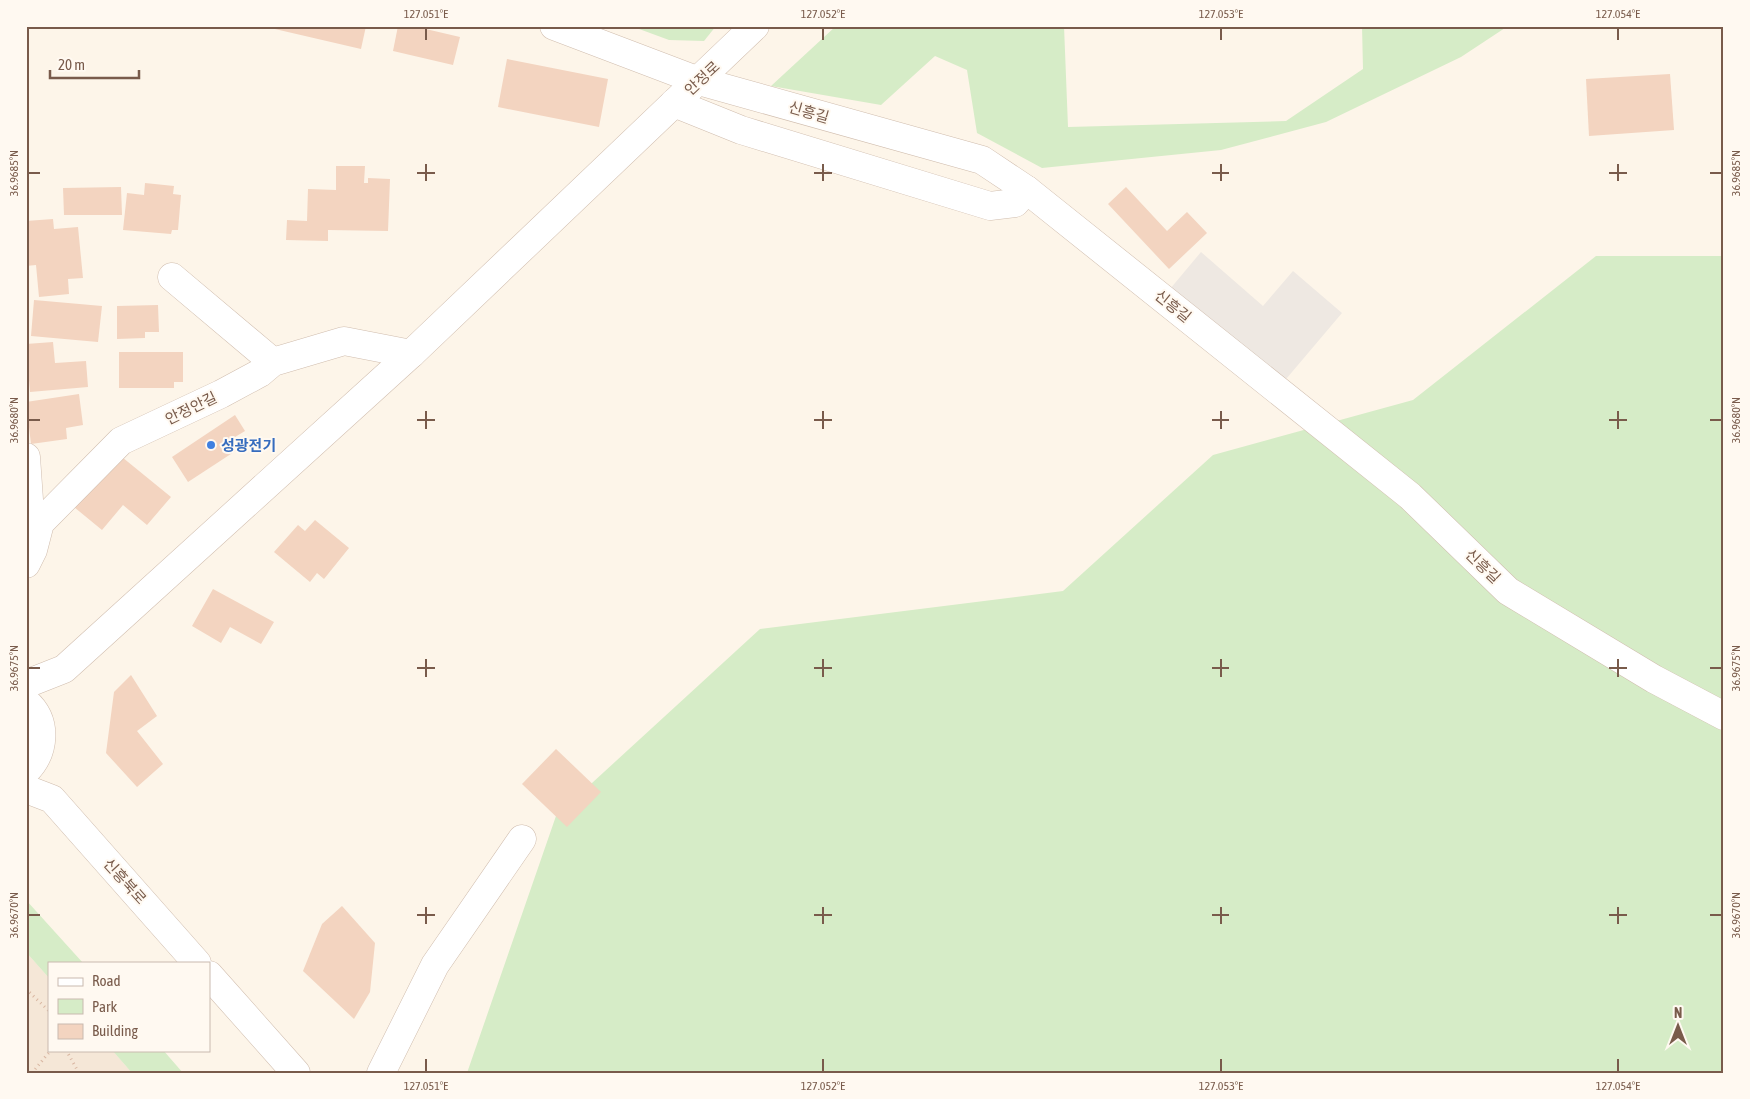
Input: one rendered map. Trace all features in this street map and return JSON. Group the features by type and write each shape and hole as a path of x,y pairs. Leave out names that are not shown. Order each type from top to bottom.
{"street":[{"name":"신흥길","path":"554,26 699,81 982,160 1027,190 1410,496 1508,590 1654,679 1724,716"},
{"name":"안정로","path":"64,669 411,354 755,26"},
{"path":"674,103 740,130 990,206 1015,203 1027,190"},
{"path":"172,277 273,362"},
{"name":"안정안길","path":"40,523 121,442 221,394 260,373 273,362 344,341 411,354"},
{"path":"26,457 30,514 40,523 33,550 26,564"},
{"path":"26,684 64,669"},
{"path":"52,800 33,761 42,735 33,711 64,669"},
{"path":"26,789 52,800"},
{"name":"신흥북로","path":"52,800 197,962"},
{"path":"381,1073 435,965 522,839"},
{"path":"210,976 296,1073"}],"path":[{"path":"26,989 48,1010"},
{"path":"32,1073 49,1052"},
{"path":"67,1052 79,1073"}],"shaded area":[{"path":"1201,252 1263,306 1293,271 1342,313 1281,385 1170,289"},
{"path":"26,952 48,977 48,1052 114,1052 132,1073 26,1073"}],"green space":[{"path":"631,26 716,26 704,41 669,40"},
{"path":"836,26 1064,26 1068,127 1286,121 1363,69 1362,26 1508,26 1461,57 1326,122 1221,150 1042,168 977,133 967,70 935,56 881,105 771,86"},
{"path":"1596,256 1724,256 1724,1073 467,1073 556,816 760,629 1063,591 1213,455 1413,400"},
{"path":"26,900 82,962 48,962 48,977 26,952"},
{"path":"114,1052 165,1052 183,1073 132,1073"}],"building":[{"path":"262,26 366,26 361,49"},
{"path":"398,26 413,26 460,37 453,65 393,51"},
{"path":"507,59 608,79 599,127 498,107"},
{"path":"1670,74 1674,130 1589,136 1586,79"},
{"path":"336,166 365,166 364,183 368,183 368,178 390,179 388,231 328,230 328,241 286,240 287,220 307,221 308,189 336,190"},
{"path":"145,183 174,186 173,194 181,195 178,230 172,230 171,234 123,230 127,193 144,195"},
{"path":"121,187 122,215 64,215 63,188"},
{"path":"1126,187 1167,231 1187,212 1207,233 1169,269 1108,204"},
{"path":"53,219 54,229 78,227 83,278 68,279 69,294 39,297 36,265 26,266 26,221"},
{"path":"34,300 102,306 98,342 31,336"},
{"path":"158,305 159,332 145,332 145,338 117,339 117,306"},
{"path":"53,342 55,363 86,361 88,387 30,392 26,344"},
{"path":"119,352 183,352 183,382 174,382 174,388 119,388"},
{"path":"79,394 83,425 66,428 67,439 31,444 26,402"},
{"name":"성광전기","path":"235,415 245,431 230,440 237,450 188,482 172,457"},
{"path":"117,453 171,497 147,525 123,505 102,530 74,507"},
{"path":"315,520 349,548 324,579 317,573 310,582 274,552 298,525 305,531"},
{"path":"213,589 274,622 261,644 230,627 221,643 192,626"},
{"path":"131,675 157,716 137,731 163,764 137,787 106,753 114,692"},
{"path":"556,749 601,792 567,827 522,784"},
{"path":"342,906 375,943 370,992 354,1019 303,971 322,924"}],"place":[{"name":"성광전기","path":"211,445"}]}
